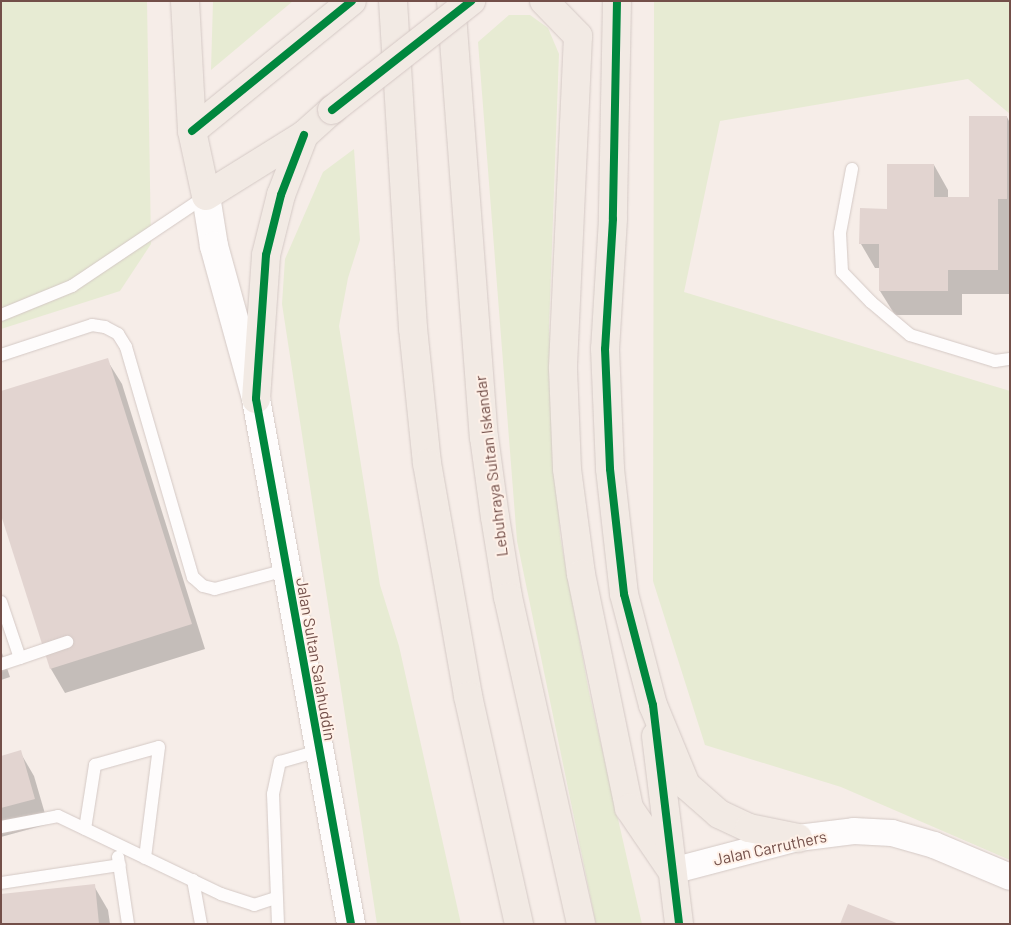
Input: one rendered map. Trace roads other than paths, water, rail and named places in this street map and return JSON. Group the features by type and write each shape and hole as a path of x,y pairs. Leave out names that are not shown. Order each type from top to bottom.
{"main road":[{"path":"184,1 192,131 206,196 304,135 332,110 471,1"},
{"path":"192,131 352,1"},
{"path":"393,1 413,328 427,463 468,696 519,924"},
{"name":"Lebuhraya Sultan Iskandar","path":"451,1 484,437 495,517 508,597 581,924"},
{"path":"544,1 578,36 563,369 567,469 581,574 629,808 672,871"},
{"path":"617,1 613,219 606,349 610,469 624,594 653,705 686,785 719,814 749,828 798,838"},
{"path":"256,399 266,254 282,195 304,135"},
{"path":"653,705 678,924"}],"street":[{"name":"Jalan Sultan Salahuddin","path":"206,196 214,246 256,399 318,752 351,924"},
{"name":"Jalan Carruthers","path":"672,871 798,838 854,831 892,833 934,845 1010,877"}],"lane":[{"path":"852,169 840,234 842,272 871,302 910,335 995,361 1010,359"},
{"path":"1,315 72,286 206,196"},
{"path":"1,355 92,325 105,327 118,334 126,347 193,576 203,586 215,589 286,570"},
{"path":"1,602 20,658"},
{"path":"1,664 67,642"},
{"path":"85,829 95,765 159,747 145,858"},
{"path":"277,923 273,794 280,762 318,752"},
{"path":"1,827 58,816 193,880 254,905 276,898"},
{"path":"116,844 128,924"},
{"path":"1,884 120,865"},
{"path":"193,880 201,924"}]}
